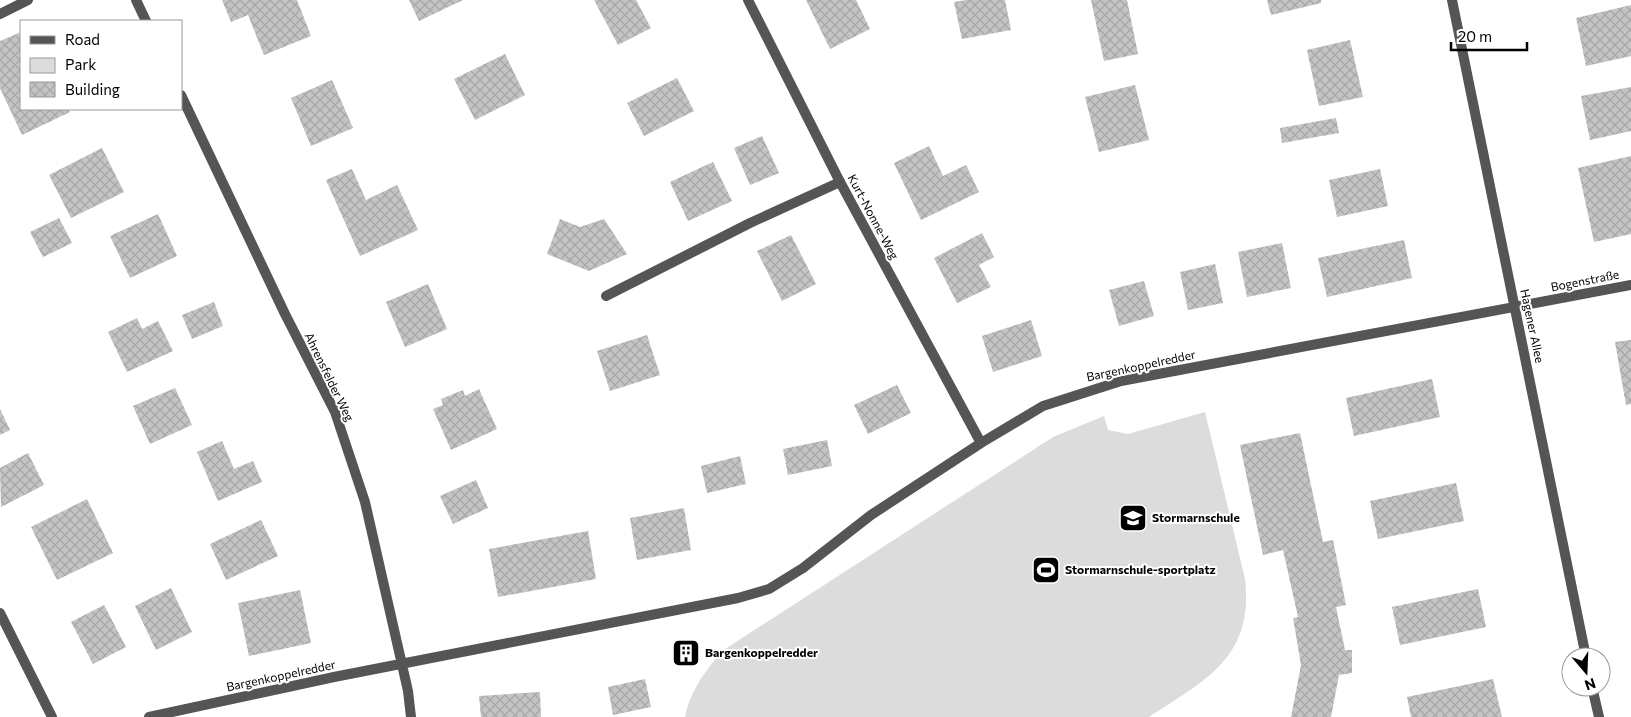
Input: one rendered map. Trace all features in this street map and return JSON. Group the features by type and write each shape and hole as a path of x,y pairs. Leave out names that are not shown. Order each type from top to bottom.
{"street":[{"path":"0,14 28,0"},
{"path":"136,0 146,20"},
{"name":"Kurt-Nonne-Weg","path":"748,0 840,182 981,443"},
{"name":"Hagener Allee","path":"1452,0 1584,647"},
{"name":"Ahrensfelder Weg","path":"182,97 285,314 335,412 365,502 402,664 411,717"},
{"path":"606,296 750,223 840,182"},
{"name":"Bogenstraße","path":"1515,307 1631,285"},
{"name":"Bargenkoppelredder","path":"149,717 402,664 685,610 768,589 803,568 871,515 981,443 1043,406 1120,381 1515,307"},
{"path":"0,613 52,717"},
{"path":"1594,697 1598,717"}],"green space":[{"name":"Stormarnschule-sportplatz","path":"1205,412 1245,579 1246,606 1242,628 1234,647 1207,678 1149,717 685,717 687,707 695,690 722,651 1053,437 1104,416 1108,430 1128,434"}],"building":[{"path":"222,0 297,0 311,36 264,55 248,15 231,22"},
{"path":"409,0 463,0 419,21"},
{"path":"594,0 636,0 651,28 618,45"},
{"path":"806,0 856,0 870,29 830,49"},
{"path":"966,0 1005,0 1011,30 962,39 954,2"},
{"path":"1091,0 1127,0 1138,54 1104,61"},
{"path":"1267,0 1321,0 1321,3 1271,15"},
{"path":"1631,5 1631,56 1586,66 1576,18"},
{"path":"20,32 20,110 69,110 70,112 22,135 0,88 0,41"},
{"path":"1350,40 1363,97 1319,106 1307,50"},
{"path":"505,54 525,95 475,120 454,79"},
{"path":"677,78 694,111 644,136 627,103"},
{"path":"332,80 353,128 311,146 291,98"},
{"path":"1135,85 1149,140 1099,152 1085,97"},
{"path":"1631,87 1631,131 1590,140 1581,96"},
{"path":"1336,118 1339,133 1282,143 1280,128"},
{"path":"762,136 779,173 750,185 734,148"},
{"path":"929,146 943,176 966,165 979,192 921,220 894,163"},
{"path":"102,148 124,192 71,218 49,175"},
{"path":"1631,156 1631,234 1594,242 1578,168"},
{"path":"713,162 732,201 688,221 670,182"},
{"path":"352,169 366,200 397,185 418,230 360,256 326,180"},
{"path":"1380,169 1388,206 1337,217 1329,180"},
{"path":"158,214 177,256 130,278 110,236"},
{"path":"59,218 72,243 43,257 30,232"},
{"path":"560,219 580,227 604,219 627,254 589,271 547,254"},
{"path":"982,233 994,257 979,265 991,287 957,303 934,258"},
{"path":"791,235 816,284 782,301 757,251"},
{"path":"1404,240 1412,278 1327,297 1318,258"},
{"path":"1282,243 1291,288 1247,297 1238,252"},
{"path":"1215,264 1223,303 1188,310 1180,272"},
{"path":"1144,281 1154,316 1119,326 1109,290"},
{"path":"428,284 447,329 405,347 386,302"},
{"path":"214,302 223,326 192,339 182,315"},
{"path":"137,318 142,329 158,321 173,351 127,372 108,332"},
{"path":"1031,320 1042,356 993,372 982,336"},
{"path":"647,335 660,375 610,391 597,351"},
{"path":"1631,340 1631,404 1626,405 1615,342"},
{"path":"1432,379 1440,417 1354,436 1346,398"},
{"path":"897,385 911,413 868,434 854,405"},
{"path":"175,388 192,425 150,444 133,406"},
{"path":"479,389 497,429 451,450 433,409 443,405 441,399 463,390 465,396"},
{"path":"0,409 10,430 0,435"},
{"path":"1300,433 1323,542 1333,540 1346,605 1336,607 1345,650 1352,650 1352,673 1339,675 1331,717 1291,717 1301,665 1293,618 1298,617 1283,550 1263,555 1240,445"},
{"path":"827,440 832,466 788,475 783,449"},
{"path":"222,441 234,469 253,461 262,482 218,501 197,452"},
{"path":"28,453 44,485 1,507 0,468"},
{"path":"740,456 746,484 707,493 701,466"},
{"path":"476,480 488,508 453,524 440,496"},
{"path":"1456,483 1464,521 1378,539 1370,501"},
{"path":"87,499 113,553 57,580 31,527"},
{"path":"684,508 691,550 637,560 630,518"},
{"path":"261,520 278,556 226,580 210,544"},
{"path":"588,531 596,579 498,597 489,549"},
{"path":"171,588 192,632 156,650 135,606"},
{"path":"1478,589 1486,627 1400,645 1392,607"},
{"path":"300,590 311,643 249,656 238,603"},
{"path":"104,605 126,647 93,664 71,622"},
{"name":"Bargenkoppelredder","path":"690,647 693,656 681,660 678,651"},
{"path":"645,679 651,707 613,715 608,687"},
{"path":"1493,679 1502,717 1411,717 1407,697"},
{"path":"540,692 541,717 481,717 479,696"}],"place":[{"name":"Stormarnschule","path":"1133,518"},
{"name":"Stormarnschule-sportplatz","path":"1046,570"},
{"name":"Bargenkoppelredder","path":"686,653"}]}
